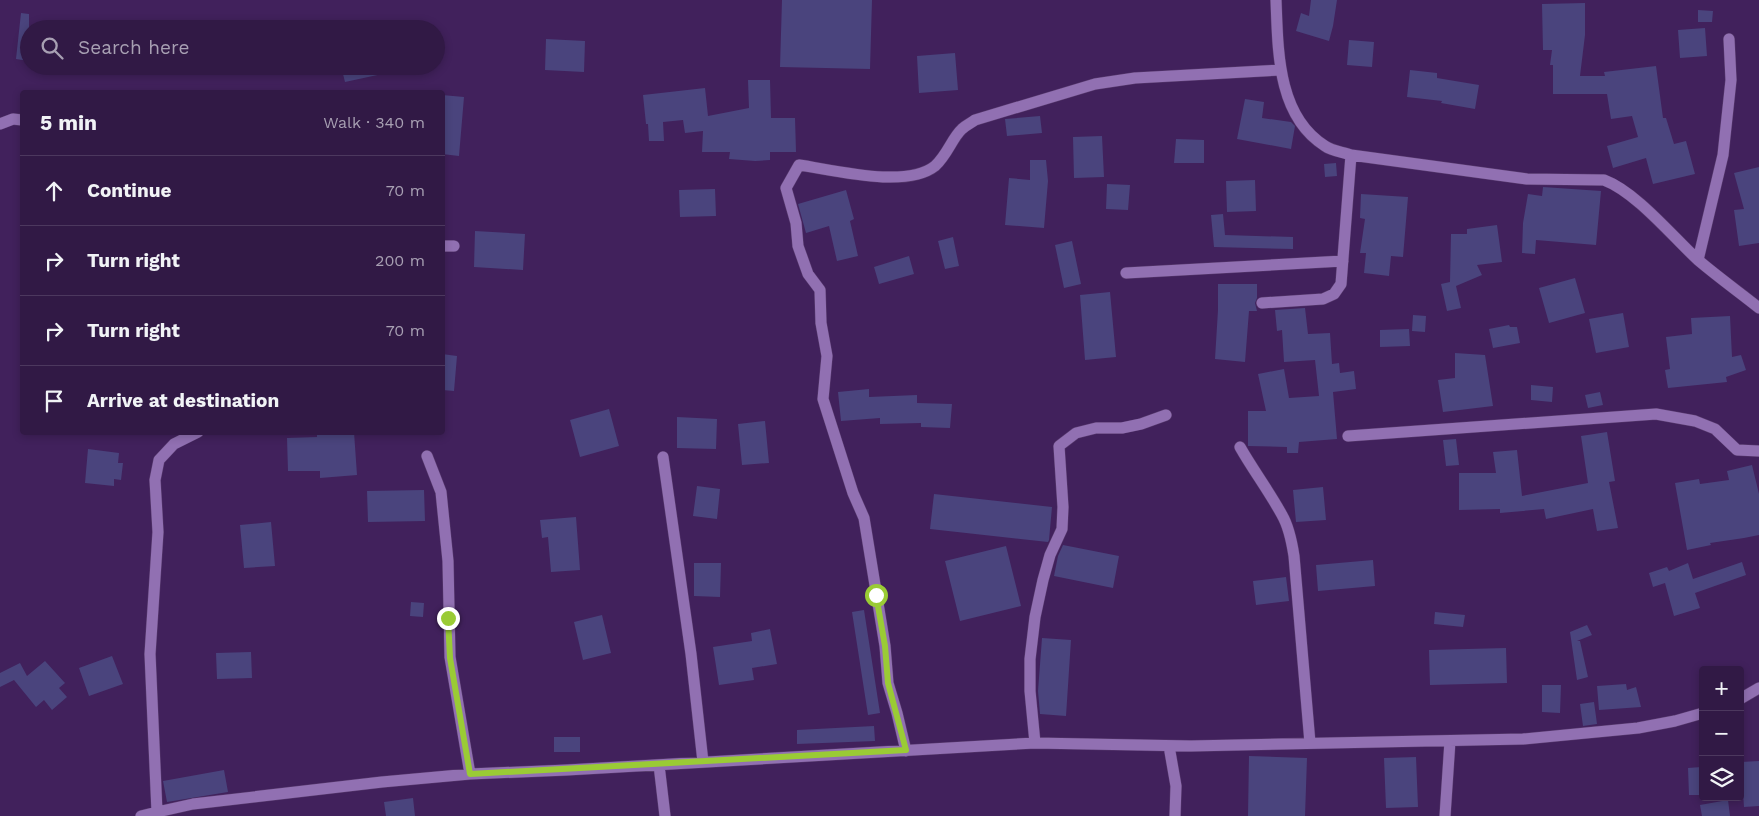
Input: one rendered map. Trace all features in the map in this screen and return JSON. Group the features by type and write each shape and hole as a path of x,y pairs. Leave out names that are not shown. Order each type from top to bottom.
{"street":[{"path":"1276,0 1281,70 1286,95 1307,132 1326,147 1351,155 1527,179 1604,180 1616,184 1698,260 1759,308"},
{"path":"1698,260 1723,156 1732,80 1729,40"},
{"path":"906,750 888,683 885,646 864,518 853,493 824,399 827,356 821,323 820,290 808,274 798,246 796,223 786,188 799,165 883,178 913,176 933,167 946,154 961,129 975,120 1095,84 1135,78 1281,70"},
{"path":"0,124 13,119 20,120"},
{"path":"1262,303 1323,299 1334,294 1341,284 1351,155"},
{"path":"1126,273 1343,261"},
{"path":"1348,436 1656,414 1695,421 1715,429 1737,450 1759,451"},
{"path":"1035,743 1030,692 1030,659 1035,617 1043,580 1050,555 1062,529 1063,507 1059,446 1076,433 1096,428 1122,428 1141,424 1166,415"},
{"path":"153,814 150,654 158,532 155,480 159,460 174,444 192,435"},
{"path":"1240,447 1283,516 1291,538 1310,743"},
{"path":"427,456 441,492 448,561 450,658 470,774"},
{"path":"663,457 690,646 703,762"},
{"path":"1744,697 1759,688"},
{"path":"141,816 213,802 382,782 470,774 1035,743 1169,746 1523,739 1638,728 1699,714"},
{"path":"1445,816 1450,741"},
{"path":"1169,746 1176,786 1175,816"},
{"path":"659,765 665,816"}],"building":[{"path":"782,0 872,0 870,69 780,67"},
{"path":"1311,0 1337,0 1329,41 1296,31 1301,13 1309,16"},
{"path":"1585,3 1585,35 1580,76 1605,76 1604,72 1656,66 1663,118 1666,118 1674,144 1686,141 1695,174 1653,184 1646,158 1613,168 1607,146 1638,137 1632,116 1611,119 1607,94 1553,94 1553,65 1550,65 1552,50 1543,50 1542,4"},
{"path":"1698,10 1713,11 1712,22 1698,22"},
{"path":"21,13 29,14 29,20 20,20"},
{"path":"20,22 20,60 16,59"},
{"path":"1705,28 1707,56 1680,58 1678,30"},
{"path":"546,39 585,41 584,72 545,70"},
{"path":"1349,40 1374,42 1372,67 1347,65"},
{"path":"955,53 958,90 919,93 917,56"},
{"path":"1410,70 1437,73 1437,78 1479,85 1475,109 1441,103 1442,101 1407,97"},
{"path":"343,75 377,75 345,82"},
{"path":"748,80 770,80 771,118 795,118 796,152 770,152 770,160 755,161 729,159 730,152 702,152 703,131 685,133 683,120 663,122 664,141 649,141 643,95 705,88 708,116 749,108"},
{"path":"445,95 464,97 459,156 445,154"},
{"path":"1245,99 1264,102 1262,118 1291,122 1295,126 1291,149 1237,139"},
{"path":"1040,116 1042,133 1007,136 1005,119"},
{"path":"1102,136 1104,177 1074,178 1073,137"},
{"path":"1176,139 1204,140 1204,163 1174,163"},
{"path":"1030,160 1046,160 1048,181 1044,228 1005,225 1009,178 1030,180"},
{"path":"1336,163 1337,176 1325,177 1324,164"},
{"path":"1759,167 1759,243 1739,246 1734,210 1744,209 1734,173"},
{"path":"1255,180 1256,211 1227,212 1226,181"},
{"path":"1107,184 1130,185 1128,210 1106,209"},
{"path":"1543,187 1601,191 1596,245 1536,240 1535,254 1522,253 1523,223 1528,194 1542,196"},
{"path":"715,189 716,216 680,217 679,190"},
{"path":"846,190 854,219 850,221 858,256 837,261 829,226 806,233 798,204"},
{"path":"1361,194 1408,197 1403,257 1391,256 1389,276 1364,273 1366,253 1360,253 1365,219 1360,218"},
{"path":"1223,214 1225,235 1293,237 1293,249 1214,247 1211,215"},
{"path":"1497,225 1502,262 1477,265 1482,275 1456,286 1461,308 1447,311 1441,284 1450,282 1451,234 1467,234 1467,229"},
{"path":"475,231 525,234 523,270 474,267"},
{"path":"953,237 959,266 945,269 938,241"},
{"path":"1072,241 1081,284 1064,288 1055,245"},
{"path":"909,256 914,274 879,284 874,267"},
{"path":"1575,278 1585,313 1549,323 1539,288"},
{"path":"1218,284 1257,284 1255,303 1257,311 1249,311 1245,362 1215,359"},
{"path":"1110,292 1116,357 1085,360 1080,295"},
{"path":"1305,308 1308,334 1330,333 1332,364 1339,363 1340,373 1354,371 1356,389 1333,392 1337,439 1299,442 1298,453 1287,453 1287,447 1248,446 1248,411 1266,411 1258,374 1284,369 1289,398 1319,396 1315,360 1284,362 1282,330 1277,331 1275,310"},
{"path":"1623,313 1629,347 1596,353 1589,319"},
{"path":"1413,315 1426,316 1425,332 1412,331"},
{"path":"1730,316 1732,357 1741,355 1746,370 1726,377 1727,382 1668,388 1665,370 1670,369 1666,337 1692,334 1691,318"},
{"path":"1509,325 1510,327 1517,327 1520,343 1493,348 1489,329"},
{"path":"1409,329 1410,346 1380,347 1380,330"},
{"path":"1455,353 1485,355 1493,406 1443,412 1438,380 1455,378"},
{"path":"445,354 457,356 454,391 445,390"},
{"path":"1531,385 1553,387 1552,402 1531,400"},
{"path":"869,389 869,397 917,395 917,403 952,404 950,428 921,427 921,423 880,424 880,418 841,421 838,392"},
{"path":"1600,392 1603,405 1588,408 1585,395"},
{"path":"609,409 619,446 580,457 570,420"},
{"path":"677,417 717,419 716,449 677,448"},
{"path":"765,421 769,463 742,465 738,424"},
{"path":"1607,432 1615,481 1609,482 1618,528 1597,531 1593,509 1546,519 1544,509 1500,513 1500,509 1459,510 1459,473 1496,473 1493,452 1517,450 1522,496 1588,483 1581,436"},
{"path":"317,435 354,435 357,475 320,478 320,471 288,471 287,438 317,437"},
{"path":"1456,439 1459,465 1446,466 1443,440"},
{"path":"88,449 119,453 118,463 123,463 121,480 114,479 114,486 85,483"},
{"path":"1752,465 1759,494 1759,535 1710,543 1711,545 1687,550 1675,483 1699,479 1700,484 1729,480 1727,471"},
{"path":"697,486 720,489 717,519 693,516"},
{"path":"1323,487 1326,520 1296,522 1293,490"},
{"path":"424,490 425,521 368,522 367,491"},
{"path":"934,494 1052,507 1049,540 1048,542 930,529"},
{"path":"576,517 580,570 551,572 548,537 542,538 540,520"},
{"path":"271,522 275,566 244,568 240,525"},
{"path":"1063,545 1119,556 1113,588 1054,576 1058,556"},
{"path":"1006,546 1021,606 960,621 945,561"},
{"path":"1373,560 1375,586 1318,591 1316,565"},
{"path":"1742,562 1746,575 1695,593 1700,608 1674,616 1665,583 1653,587 1649,573 1667,567 1669,571 1688,563 1693,579"},
{"path":"694,563 721,563 720,597 694,596"},
{"path":"1286,577 1289,601 1256,605 1253,581"},
{"path":"411,602 424,603 423,617 410,616"},
{"path":"864,610 880,713 868,715 852,612"},
{"path":"1435,612 1465,615 1463,627 1434,624"},
{"path":"602,615 611,653 583,660 574,622"},
{"path":"1587,625 1592,635 1577,641 1580,641 1588,677 1577,680 1570,632"},
{"path":"770,629 777,664 752,668 754,680 719,685 713,647 752,641 751,633"},
{"path":"1042,638 1071,640 1066,716 1040,714 1038,691"},
{"path":"1506,648 1507,683 1430,685 1429,650"},
{"path":"251,652 252,678 217,679 216,653"},
{"path":"112,656 123,684 89,696 79,668"},
{"path":"45,661 65,683 59,688 67,697 52,710 44,700 36,707 14,680 0,687 0,673 20,663 27,676"},
{"path":"1626,684 1627,690 1636,687 1641,707 1599,710 1597,686"},
{"path":"1542,685 1561,685 1560,713 1542,712"},
{"path":"1594,702 1597,724 1583,726 1580,704"},
{"path":"874,726 875,741 797,744 797,730"},
{"path":"554,737 580,737 580,752 554,752"},
{"path":"1249,756 1307,758 1305,816 1248,816"},
{"path":"1416,757 1418,807 1386,808 1384,758"},
{"path":"1759,761 1759,806 1744,807 1744,762"},
{"path":"1699,767 1699,795 1689,795 1688,768"},
{"path":"224,770 228,792 167,802 163,781"},
{"path":"413,798 415,816 386,816 384,802"},
{"path":"1728,801 1730,816 1702,816 1700,805"}],"route":[{"path":"448,618 450,658 470,774 567,770 906,750 888,683 885,646 876,595"}]}
